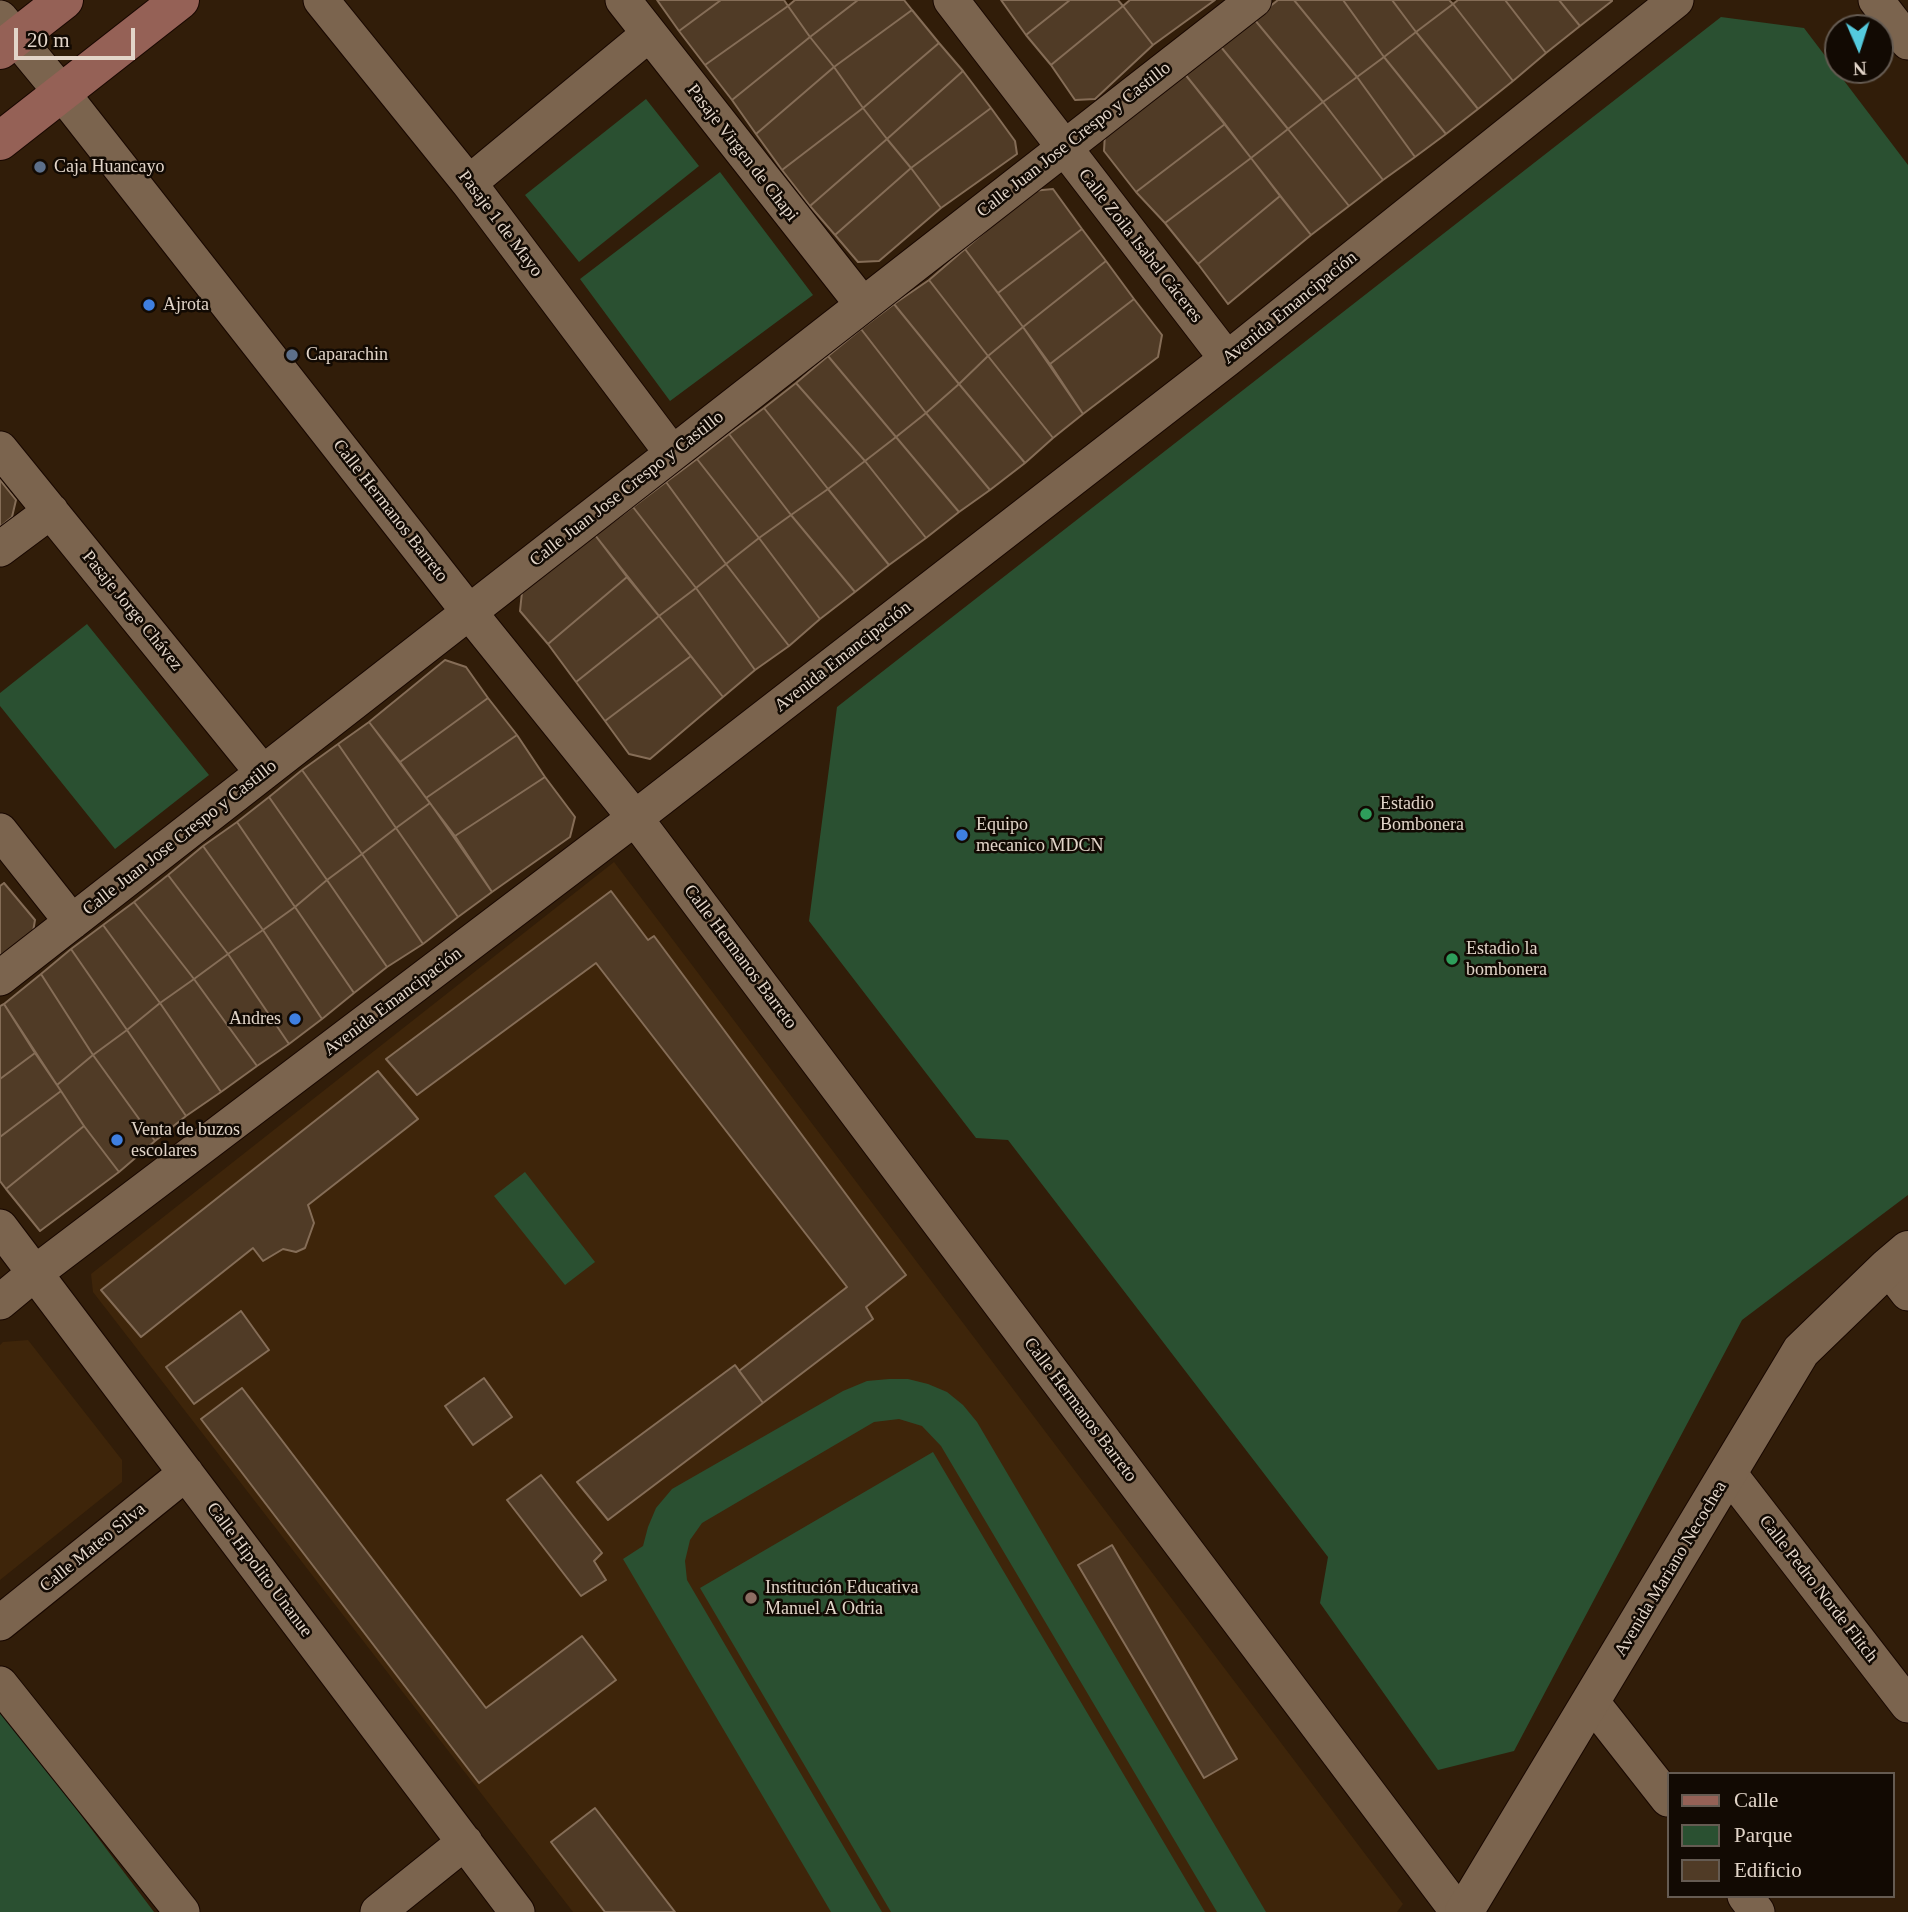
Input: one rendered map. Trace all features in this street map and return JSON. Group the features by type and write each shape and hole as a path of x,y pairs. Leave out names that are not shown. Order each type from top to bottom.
{"main road":[{"path":"5,36 64,0"},
{"path":"0,141 180,0"}],"street":[{"name":"Pasaje 1 de Mayo","path":"321,0 469,183 673,453"},
{"name":"Pasaje Virgen de Chapi","path":"623,0 863,305"},
{"name":"Calle Zoila Isabel Cáceres","path":"951,0 1227,359"},
{"name":"Calle Juan Jose Crespo y Castillo","path":"0,978 1254,0"},
{"name":"Avenida Emancipación","path":"0,1302 34,1273 635,818 1227,359 1676,0"},
{"path":"1876,0 1908,42"},
{"path":"469,183 649,34"},
{"name":"Calle Hermanos Barreto","path":"5,36 62,93 469,612 635,818 1458,1912"},
{"name":"Pasaje Jorge Chávez","path":"0,449 263,773"},
{"path":"0,549 51,511"},
{"path":"0,831 72,922"},
{"name":"Calle Hipolito Unanue","path":"0,1227 517,1912"},
{"name":"Avenida Mariano Necochea","path":"1464,1912 1801,1351 1901,1270"},
{"name":"Calle Pedro Norde Flitch","path":"1728,1472 1908,1705"},
{"name":"Calle Mateo Silva","path":"0,1623 186,1473"},
{"path":"0,1685 181,1912"},
{"path":"1591,1701 1666,1797"},
{"path":"378,1912 465,1842"}],"shaded area":[{"name":"Institución Educativa Manuel A Odria","path":"614,862 1403,1904 1397,1912 573,1912 93,1292 91,1274"},
{"path":"28,1340 122,1460 122,1482 0,1580 0,1345 3,1342"}],"green space":[{"name":"Estadio Bombonera","path":"1721,17 1804,28 1824,54 1824,84 1847,84 1908,165 1908,1195 1742,1320 1514,1751 1438,1770 1320,1603 1328,1557 1008,1140 976,1138 809,921 837,707"},
{"path":"646,99 699,166 579,262 525,195"},
{"path":"720,172 813,295 670,401 580,279"},
{"path":"87,624 209,775 115,849 0,706 0,693"},
{"path":"525,1172 595,1262 565,1285 494,1196"},
{"path":"908,1379 947,1392 963,1405 977,1422 1266,1912 1217,1912 941,1446 922,1426 899,1419 874,1422 702,1523 690,1540 685,1561 687,1580 882,1912 831,1912 623,1559 643,1546 656,1508 672,1489 843,1391 867,1381"},
{"path":"933,1452 1205,1912 891,1912 700,1588"},
{"path":"0,1708 154,1912 0,1912"}],"building":[{"path":"657,0 721,0 679,31"},
{"path":"721,0 784,0 788,6 705,65 679,31"},
{"path":"795,0 858,0 810,37 788,6"},
{"path":"858,0 904,0 912,10 834,67 810,37"},
{"path":"1001,0 1070,0 1026,35"},
{"path":"1070,0 1118,0 1123,6 1051,65 1026,35"},
{"path":"1130,0 1215,0 1153,45 1123,6"},
{"path":"1278,0 1294,0 1357,77 1323,102 1254,19"},
{"path":"1294,0 1343,0 1384,57 1357,77"},
{"path":"1343,0 1392,0 1416,32 1384,57"},
{"path":"1392,0 1449,0 1453,4 1416,32"},
{"path":"1458,0 1505,0 1546,53 1513,81 1453,4"},
{"path":"1505,0 1559,0 1580,26 1546,53"},
{"path":"1559,0 1612,0 1612,1 1580,26"},
{"path":"1453,4 1513,81 1478,109 1416,32"},
{"path":"788,6 810,37 732,100 705,65"},
{"path":"1123,6 1153,45 1095,99 1075,100 1051,65"},
{"path":"912,10 939,43 863,108 834,67"},
{"path":"1254,19 1323,102 1288,129 1221,47"},
{"path":"1416,32 1478,109 1446,134 1384,57"},
{"path":"810,37 834,67 756,134 732,100"},
{"path":"939,43 963,71 887,139 863,108"},
{"path":"1221,47 1288,129 1251,158 1184,73"},
{"path":"1384,57 1446,134 1415,157 1357,77"},
{"path":"834,67 863,108 782,170 756,134"},
{"path":"963,71 991,108 911,168 887,139"},
{"path":"1184,73 1225,124 1136,192 1104,151 1105,133"},
{"path":"1357,77 1415,157 1383,180 1323,102"},
{"path":"1323,102 1383,180 1349,206 1288,129"},
{"path":"863,108 887,139 810,206 782,170"},
{"path":"991,108 1015,141 1017,154 941,208 911,168"},
{"path":"1225,124 1251,158 1165,223 1136,192"},
{"path":"1288,129 1349,206 1311,235 1251,158"},
{"path":"887,139 911,168 835,235 810,206"},
{"path":"1251,158 1280,196 1198,264 1165,223"},
{"path":"911,168 941,208 879,261 858,262 835,235"},
{"path":"1053,189 1082,229 998,293 965,249 1032,191"},
{"path":"1280,196 1311,235 1228,304 1198,264"},
{"path":"1082,229 1106,261 1023,327 998,293"},
{"path":"965,249 1023,327 988,356 929,280"},
{"path":"1106,261 1134,299 1050,364 1023,327"},
{"path":"929,280 988,356 959,384 894,304"},
{"path":"1134,299 1162,335 1158,357 1083,414 1050,364"},
{"path":"894,304 959,384 926,413 861,329"},
{"path":"1023,327 1083,414 1053,438 988,356"},
{"path":"861,329 926,413 896,437 828,356"},
{"path":"828,356 896,437 865,461 796,383"},
{"path":"988,356 1053,438 1025,463 959,384"},
{"path":"796,383 865,461 828,489 764,408"},
{"path":"959,384 1025,463 990,490 926,413"},
{"path":"764,408 828,489 791,515 729,434"},
{"path":"926,413 990,490 959,512 896,437"},
{"path":"729,434 791,515 759,538 697,459"},
{"path":"896,437 959,512 926,538 865,461"},
{"path":"697,459 759,538 726,564 666,482"},
{"path":"865,461 926,538 889,565 828,489"},
{"path":"0,480 16,500 12,517 0,527"},
{"path":"666,482 726,564 696,588 633,507"},
{"path":"828,489 889,565 855,592 791,515"},
{"path":"633,507 696,588 659,616 595,535"},
{"path":"791,515 855,592 820,619 759,538"},
{"path":"595,535 627,577 548,644 520,611 522,592"},
{"path":"759,538 820,619 789,646 726,564"},
{"path":"726,564 789,646 755,670 696,588"},
{"path":"627,577 659,616 576,682 548,644"},
{"path":"696,588 755,670 723,697 659,616"},
{"path":"659,616 691,656 605,721 576,682"},
{"path":"691,656 723,697 650,759 629,754 605,721"},
{"path":"445,660 466,667 488,698 400,762 369,722"},
{"path":"488,698 517,735 426,798 400,762"},
{"path":"369,722 430,803 396,828 338,744"},
{"path":"517,735 545,777 455,836 426,798"},
{"path":"338,744 396,828 362,854 302,770"},
{"path":"302,770 362,854 327,880 269,797"},
{"path":"545,777 575,817 570,837 492,892 455,836"},
{"path":"269,797 327,880 295,907 237,822"},
{"path":"430,803 492,892 458,917 396,828"},
{"path":"237,822 295,907 263,930 203,846"},
{"path":"396,828 458,917 423,944 362,854"},
{"path":"203,846 263,930 228,954 168,875"},
{"path":"362,854 423,944 387,967 327,880"},
{"path":"168,875 228,954 194,979 134,902"},
{"path":"327,880 387,967 354,993 295,907"},
{"path":"4,883 35,920 33,932 0,956 0,886"},
{"path":"611,891 648,940 654,936 906,1275 866,1307 873,1319 763,1403 739,1371 847,1287 596,963 417,1095 386,1059"},
{"path":"134,902 194,979 160,1003 103,925"},
{"path":"295,907 354,993 322,1019 263,930"},
{"path":"103,925 160,1003 127,1030 71,949"},
{"path":"263,930 322,1019 289,1044 228,954"},
{"path":"71,949 127,1030 93,1055 41,974"},
{"path":"228,954 289,1044 257,1066 194,979"},
{"path":"41,974 93,1055 57,1085 4,1004"},
{"path":"194,979 257,1066 221,1092 160,1003"},
{"path":"160,1003 221,1092 186,1116 127,1030"},
{"path":"4,1004 35,1053 0,1079 0,1006"},
{"path":"127,1030 186,1116 155,1141 93,1055"},
{"path":"35,1053 61,1091 0,1137 0,1079"},
{"path":"93,1055 155,1141 119,1172 57,1085"},
{"path":"378,1071 418,1119 308,1205 314,1223 305,1248 296,1252 283,1249 263,1261 253,1248 141,1337 101,1290"},
{"path":"61,1091 84,1126 6,1189 0,1181 0,1137"},
{"path":"84,1126 119,1172 40,1231 6,1189"},
{"path":"241,1311 269,1350 194,1404 166,1367"},
{"path":"735,1365 763,1403 608,1520 577,1482"},
{"path":"484,1378 512,1417 473,1445 445,1406"},
{"path":"242,1388 486,1708 582,1636 616,1680 479,1783 201,1419"},
{"path":"541,1475 602,1553 594,1561 606,1580 581,1596 507,1500"},
{"path":"1112,1545 1237,1759 1204,1778 1078,1565"},
{"path":"595,1808 675,1912 605,1912 551,1842"}],"place":[{"name":"Caja Huancayo","path":"40,167"},
{"name":"Ajrota","path":"149,305"},
{"name":"Caparachin","path":"292,355"},
{"name":"Estadio Bombonera","path":"1366,814"},
{"name":"Equipo mecanico MDCN","path":"962,835"},
{"name":"Estadio la bombonera","path":"1452,959"},
{"name":"Andres","path":"295,1019"},
{"name":"Venta de buzos escolares","path":"117,1140"},
{"name":"Institución Educativa Manuel A Odria","path":"751,1598"}]}
